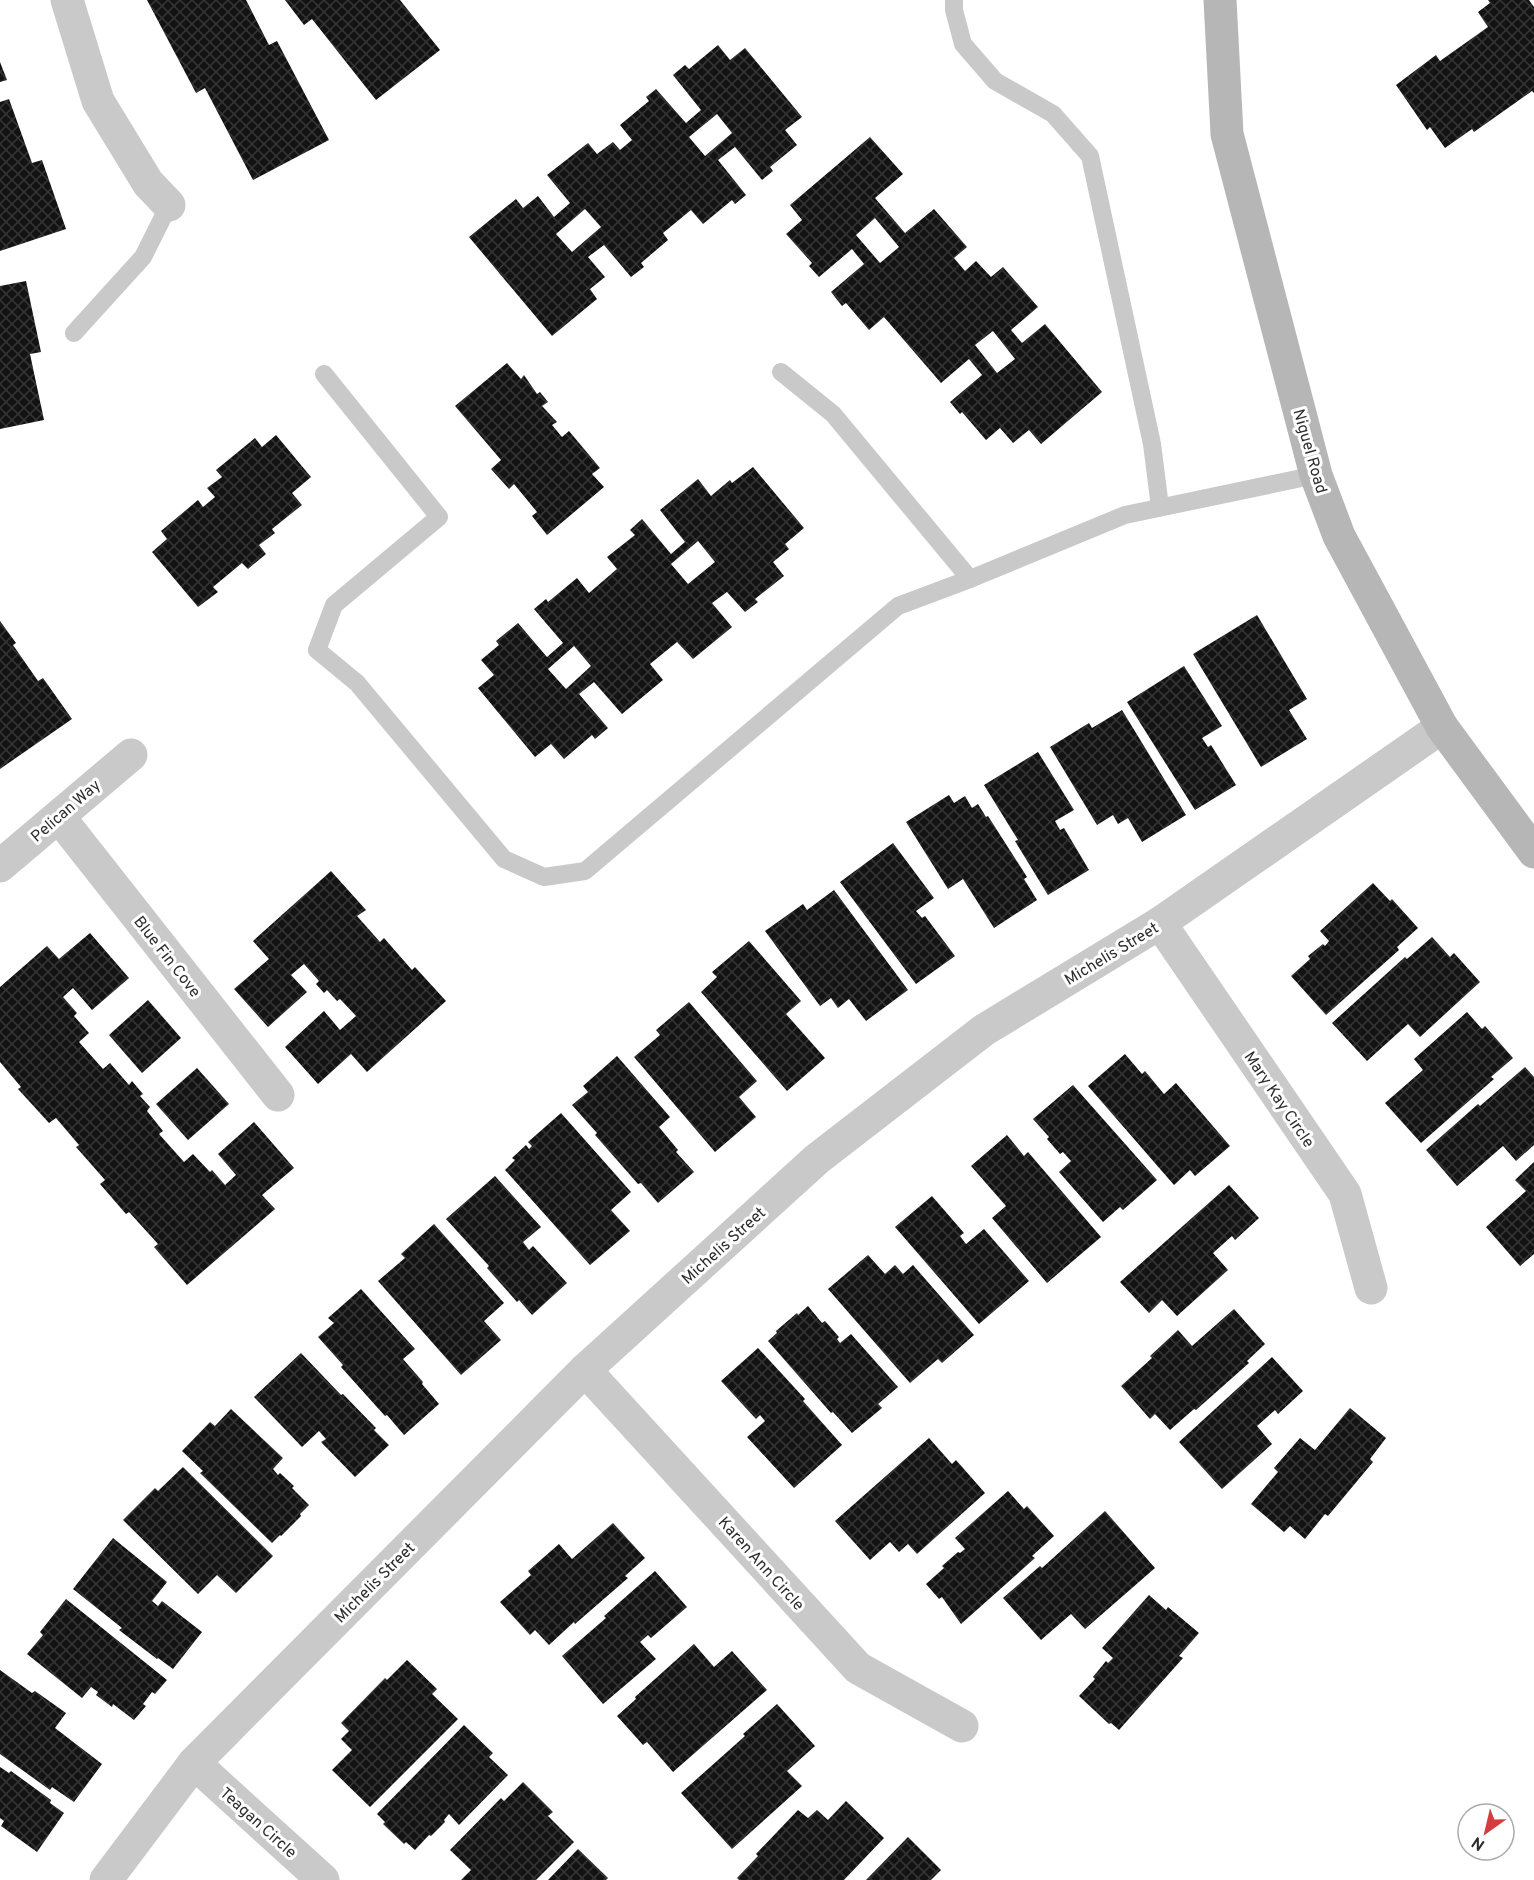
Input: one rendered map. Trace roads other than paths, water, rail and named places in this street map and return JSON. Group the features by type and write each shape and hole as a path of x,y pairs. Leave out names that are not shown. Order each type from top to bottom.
{"main road":[{"name":"Niguel Road","path":"1220,0 1227,134 1316,475 1339,536 1442,728 1534,852"}],"street":[{"path":"67,0 98,101 148,183 169,205"},
{"name":"Michelis Street","path":"106,1880 194,1763 585,1370 818,1159 984,1030 1160,923 1442,728"},
{"name":"Pelican Way","path":"0,866 130,754"},
{"name":"Blue Fin Cove","path":"59,817 278,1095"},
{"name":"Mary Kay Circle","path":"1160,923 1345,1194 1371,1288"},
{"name":"Karen Ann Circle","path":"585,1370 858,1668 962,1726"},
{"name":"Teagan Circle","path":"194,1763 323,1880"}],"lane":[{"path":"954,0 954,10 963,44 995,81 1053,114 1090,156 1152,444 1160,507"},
{"path":"74,333 143,257 169,205"},
{"path":"781,372 833,414 970,579"},
{"path":"324,374 439,518 333,605 317,650 357,683 504,859 544,877 585,871 898,606 1125,515 1316,475"}]}
